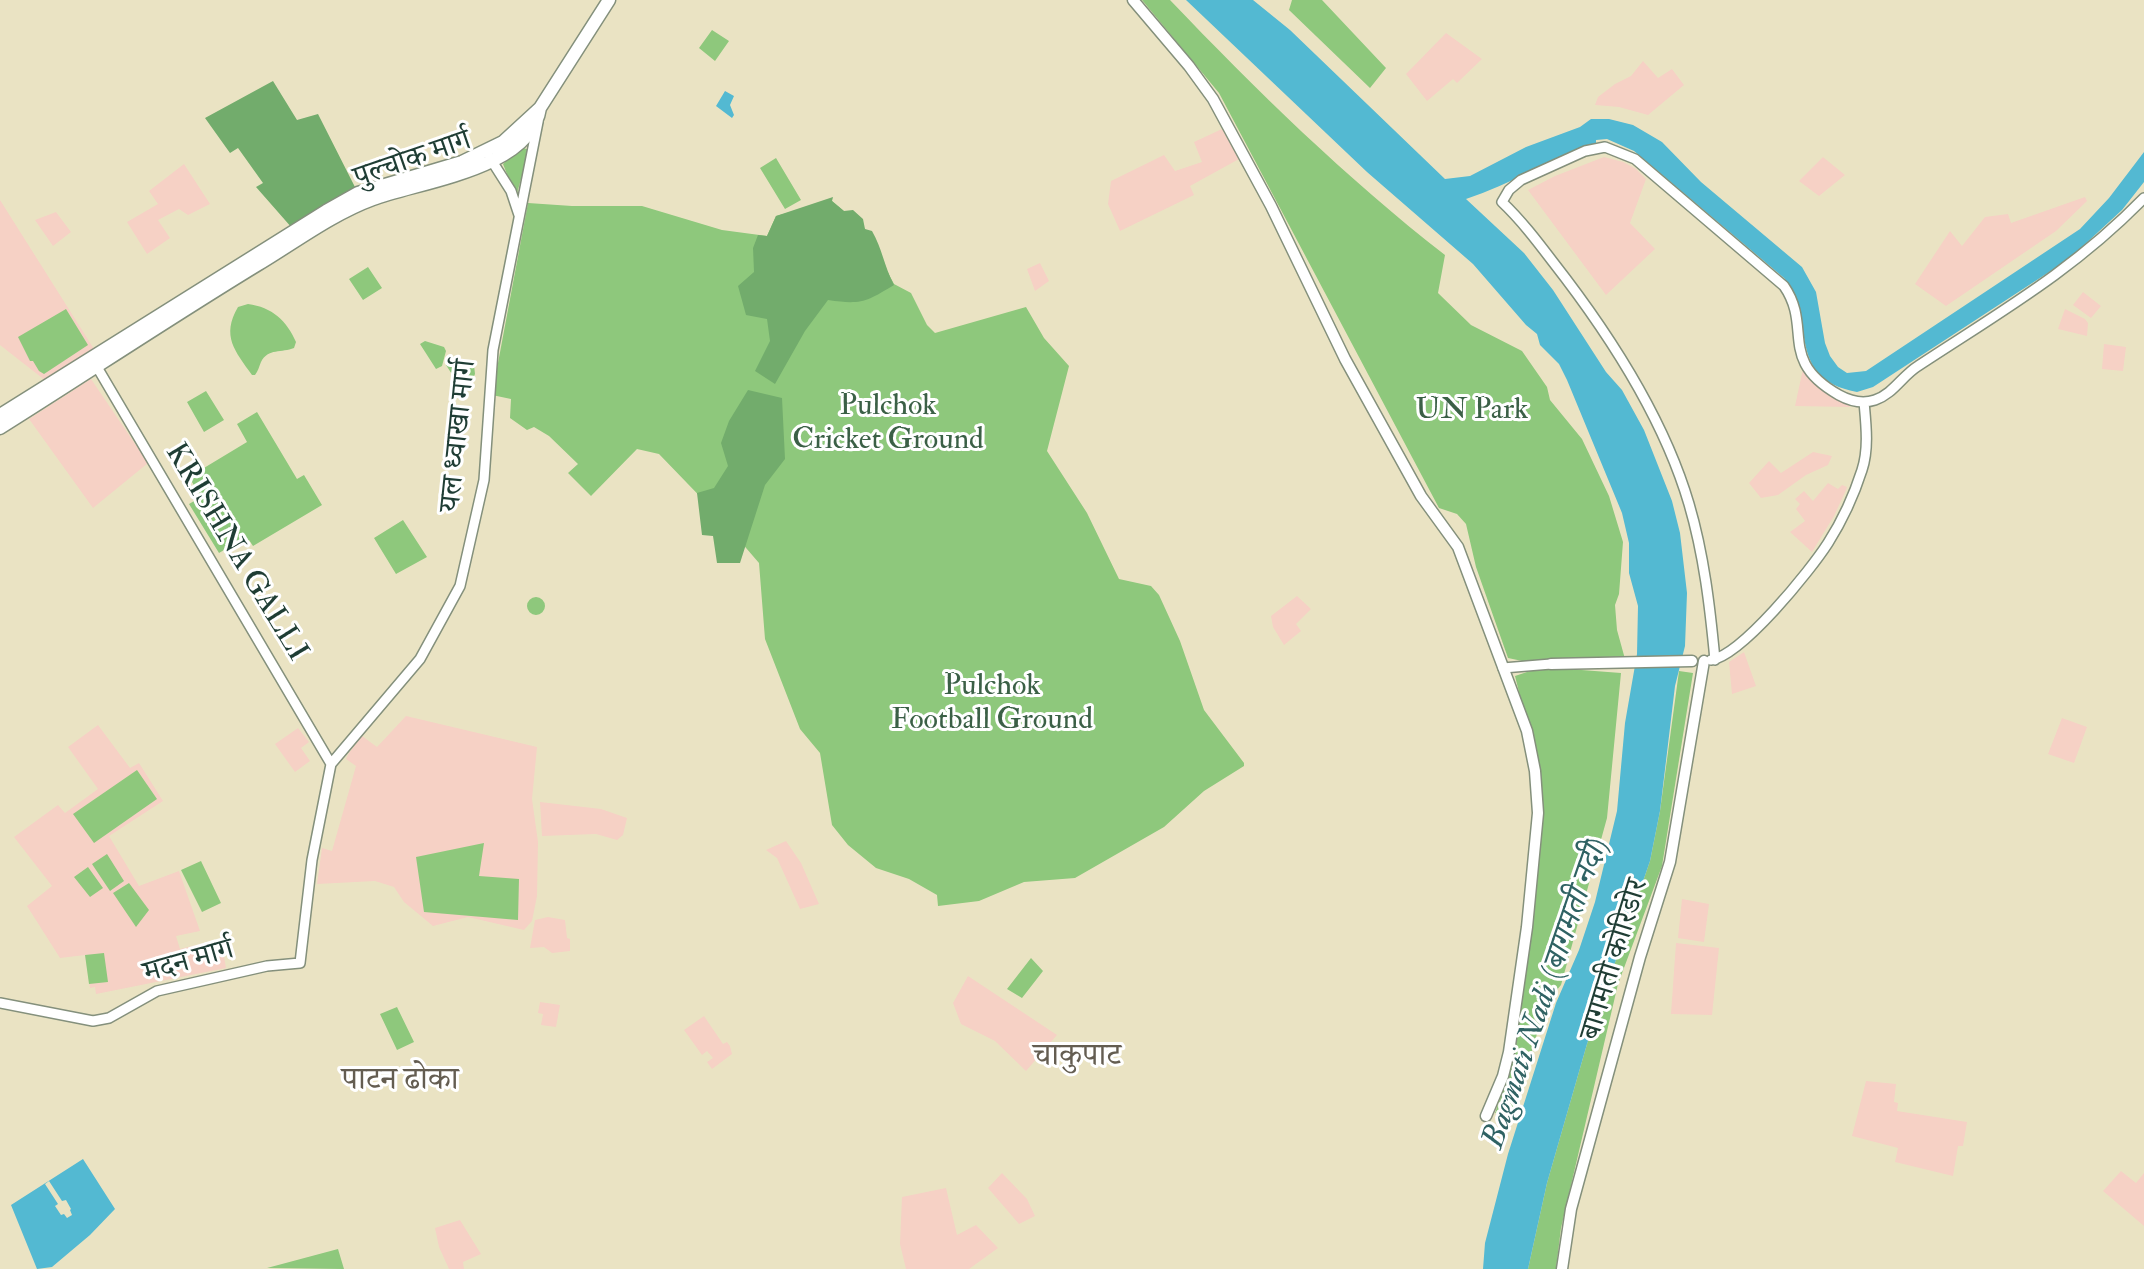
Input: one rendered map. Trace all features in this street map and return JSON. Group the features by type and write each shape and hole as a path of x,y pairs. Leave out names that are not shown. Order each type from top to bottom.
{"main road":[{"path":"538,122 540,108 609,0"},
{"path":"1133,0 1213,99 1271,206 1353,373 1421,496 1458,547 1527,731 1535,771 1538,813 1527,927 1509,1052 1503,1076 1486,1116"},
{"name":"पुल्चोक मार्ग","path":"0,428 227,283 336,218 371,200 461,174 489,156 540,108"},
{"name":"पुल्चोक मार्ग","path":"0,415 237,265 358,193 489,156 517,145 538,122"},
{"name":"बागमती कोरिडोर","path":"1562,1269 1571,1209 1640,957 1670,862 1709,660"},
{"path":"1551,664 1692,661"}],"street":[{"name":"यल ध्वाखा मार्ग","path":"331,764 420,659 460,586 484,480 493,350 538,122"},
{"path":"1709,660 1707,586 1696,531 1673,462 1627,372 1574,289 1517,216 1502,202 1509,190 1521,180 1585,151 1605,147 1635,159 1784,286 1796,316 1798,345 1809,370 1843,397 1864,402 1885,395 1910,371 2048,282 2118,225 2144,198"},
{"path":"489,156 511,191 519,215"},
{"name":"KRISHNA GALLI","path":"97,367 331,764"},
{"path":"1692,661 1709,660 1735,648 1797,584 1828,542 1862,469 1866,427 1864,402"},
{"path":"1503,668 1551,664"},
{"name":"मदन मार्ग","path":"0,1003 93,1021 109,1018 157,991 267,966 300,963 312,860 331,764"}],"shaded area":[{"path":"1446,33 1482,59 1457,83 1453,79 1427,101 1406,74"},
{"path":"1643,61 1658,78 1672,69 1684,85 1648,115 1619,107 1595,105 1598,97 1631,76"},
{"path":"1222,129 1239,159 1190,186 1194,195 1120,231 1108,204 1111,181 1164,155 1175,171 1202,162 1194,142"},
{"path":"1604,157 1623,162 1646,179 1630,223 1655,249 1606,295 1528,190"},
{"path":"1823,157 1845,175 1819,196 1799,181"},
{"path":"184,164 210,204 188,215 179,209 158,220 170,238 147,254 127,222 158,204 149,191"},
{"path":"2085,197 2087,201 2056,231 1946,306 1915,284 1950,231 1962,246 1985,217 2008,214 2011,223"},
{"path":"0,200 94,349 46,381 0,345"},
{"path":"56,212 71,232 53,246 35,220"},
{"path":"1040,263 1049,281 1035,291 1027,269"},
{"path":"2083,292 2101,306 2091,318 2073,305"},
{"path":"2065,309 2085,319 2088,323 2087,336 2058,329"},
{"path":"2104,344 2126,347 2123,371 2102,369"},
{"path":"1803,369 1824,391 1848,402 1850,407 1795,406"},
{"path":"91,379 148,463 93,508 29,419"},
{"path":"1813,452 1832,456 1828,465 1806,475 1778,495 1761,498 1749,483 1769,461 1781,473"},
{"path":"1828,483 1838,489 1842,485 1847,487 1812,552 1790,532 1805,521 1796,509 1800,504 1795,499 1804,491 1813,501"},
{"path":"1297,596 1311,609 1296,624 1301,631 1284,645 1273,627 1271,616"},
{"path":"1744,652 1756,686 1732,694 1729,662"},
{"path":"406,716 537,747 532,799 538,842 537,896 532,921 524,930 468,917 433,926 404,902 394,887 375,881 317,884 322,848 332,851 356,766 346,759 349,753 362,736 377,747"},
{"path":"2062,718 2087,727 2074,763 2048,754"},
{"path":"98,725 130,768 139,763 163,801 109,836 139,886 179,871 200,931 176,936 180,949 221,939 226,968 96,994 95,987 90,988 85,955 60,958 27,906 52,886 14,837 58,805 65,813 98,789 68,747"},
{"path":"298,728 309,742 301,748 310,761 295,772 275,744"},
{"path":"540,802 601,809 627,818 623,835 617,840 596,834 542,836"},
{"path":"786,841 801,863 819,904 800,909 777,858 766,850"},
{"path":"1682,899 1709,904 1704,942 1678,938"},
{"path":"548,917 565,920 570,951 552,953 544,947 530,948 535,920"},
{"path":"1676,943 1719,948 1712,1015 1671,1014"},
{"path":"968,976 1057,1035 1026,1071 995,1041 961,1024 953,1003"},
{"path":"540,1002 560,1005 556,1027 541,1025 543,1014 538,1013"},
{"path":"704,1016 723,1044 727,1042 730,1046 732,1054 712,1069 707,1062 713,1058 707,1051 702,1055 684,1030"},
{"path":"1866,1081 1896,1084 1894,1102 1898,1103 1897,1111 1967,1122 1963,1146 1958,1146 1953,1176 1895,1162 1898,1148 1852,1136"},
{"path":"2121,1171 2136,1183 2144,1173 2144,1226 2103,1191"},
{"path":"1002,1173 1027,1199 1035,1216 1019,1224 988,1188"},
{"path":"946,1188 957,1235 976,1225 998,1248 969,1269 906,1269 900,1244 902,1197"},
{"path":"460,1220 481,1254 463,1262 464,1269 449,1269 435,1228"}],"green space":[{"name":"UN Park","path":"1142,0 1170,0 1303,132 1372,195 1445,255 1438,293 1471,325 1522,351 1547,387 1550,400 1582,439 1609,496 1623,542 1619,594 1615,605 1617,630 1625,659 1588,657 1527,662 1508,658 1476,567 1466,524 1457,514 1439,508 1219,93"},
{"path":"1292,0 1322,0 1386,68 1370,88 1289,10"},
{"path":"712,30 729,41 715,61 699,48"},
{"path":"273,81 297,120 318,114 358,193 292,228 256,187 263,183 238,148 230,153 205,118"},
{"path":"521,147 529,150 516,197 503,164"},
{"path":"776,158 801,200 785,209 760,168"},
{"path":"833,197 832,201 844,211 853,210 863,219 865,229 872,231 894,285 863,301 828,300 805,331 775,384 755,371 770,341 767,319 746,315 738,286 754,272 753,248 758,235 767,236 776,216"},
{"name":"Pulchok Football Ground","path":"832,201 865,229 894,284 911,293 927,325 935,333 1026,307 1044,338 1069,366 1047,451 1087,513 1119,579 1151,586 1159,595 1180,641 1204,710 1244,763 1244,766 1204,791 1164,827 1075,878 1024,882 979,901 938,906 937,895 909,879 876,868 848,845 832,825 820,753 800,729 765,639 759,563 659,454 637,449 591,496 568,473 578,464 549,436 534,427 527,430 510,418 511,399 492,395 528,203 642,206 722,230 767,236 776,216"},
{"path":"368,267 382,288 363,300 349,279"},
{"path":"248,304 278,316 296,342 294,348 267,355 255,375 240,358 230,335 238,307"},
{"path":"66,309 88,345 44,374 30,361 18,337"},
{"path":"425,341 444,347 446,351 442,366 436,369 420,344"},
{"path":"451,355 474,365 475,374 469,387 463,378 457,382 446,365"},
{"path":"748,390 782,398 785,459 765,485 740,563 717,563 713,536 702,535 697,493 714,488 728,466 721,443 729,421"},
{"path":"206,391 224,420 204,432 187,402"},
{"path":"257,412 297,479 304,475 322,505 253,546 249,540 219,553 189,504 201,497 189,477 247,442 237,424"},
{"path":"403,520 427,557 396,574 374,538"},
{"path":"536,597 543,599 543,613 536,615 529,613 527,606 529,599"},
{"path":"1542,667 1621,673 1607,818 1561,985 1546,1003 1513,1116 1495,1113 1512,1065 1522,1003 1543,814 1541,780 1515,676"},
{"path":"1679,671 1693,673 1662,866 1618,984 1561,1228 1556,1269 1528,1269 1547,1183 1587,1044 1650,861"},
{"path":"137,770 157,799 94,843 73,814"},
{"path":"484,843 479,876 519,879 518,920 424,912 416,857"},
{"path":"107,854 124,881 110,891 92,864"},
{"path":"201,861 221,903 202,912 181,870"},
{"path":"88,867 103,888 90,897 74,877"},
{"path":"129,883 149,910 136,927 113,893"},
{"path":"104,953 108,982 89,984 85,955"},
{"path":"1031,958 1043,971 1022,998 1007,989"},
{"path":"397,1007 414,1042 397,1050 380,1014"},
{"path":"338,1249 344,1269 267,1268"}],"water":[{"path":"1186,0 1253,0 1290,30 1445,179 1470,176 1526,147 1580,127 1591,119 1609,119 1633,125 1662,142 1701,182 1802,267 1816,292 1830,356 1847,373 1866,371 2080,229 2109,198 2144,152 2144,182 2122,210 2069,259 1873,387 1857,392 1834,385 1819,374 1810,360 1794,294 1784,278 1634,151 1607,139 1596,140 1596,144 1466,199 1524,253 1553,290 1606,372 1622,390 1644,430 1672,501 1680,533 1687,593 1685,646 1675,686 1660,811 1650,861 1587,1044 1547,1183 1528,1269 1483,1269 1485,1243 1508,1154 1556,1003 1595,902 1617,811 1625,723 1637,654 1638,606 1629,573 1629,543 1622,513 1567,380 1559,364 1540,345 1537,334 1473,264 1367,172"},
{"path":"725,91 734,96 730,105 734,115 732,118 716,106"},
{"path":"83,1159 115,1209 52,1267 37,1269 11,1205"}],"pier":[{"path":"49,1181 71,1209 72,1215 67,1218 55,1206 58,1204 45,1184"}],"district":[{"name":"चाकुपाट","path":"1077,1058"},
{"name":"पाटन ढोका","path":"400,1082"}],"park label":[{"name":"Pulchok Cricket Ground","path":"888,425"}],"water label":[{"name":"Bagmati Nadi (बागमती नदी)","path":"1547,994"}]}
